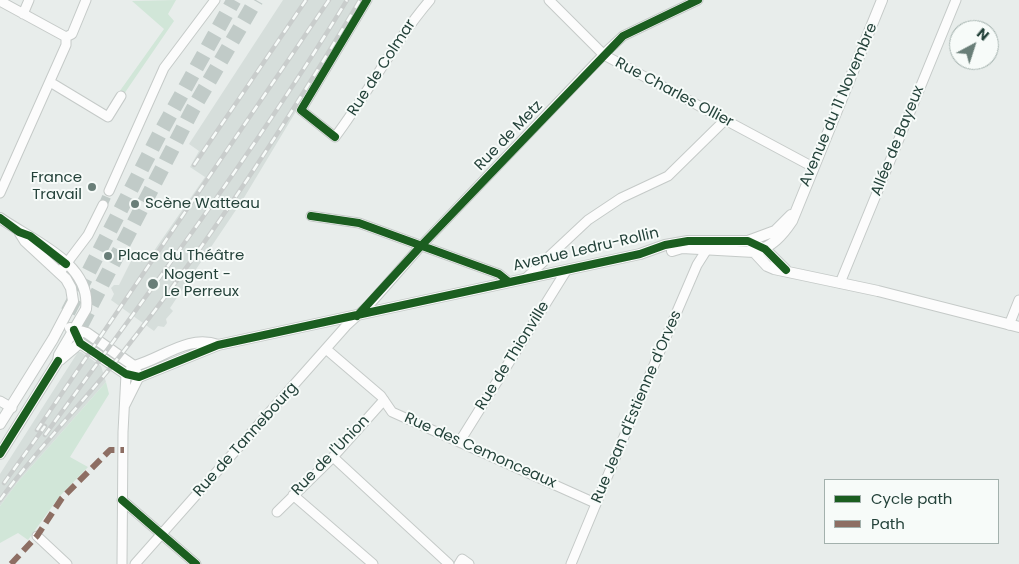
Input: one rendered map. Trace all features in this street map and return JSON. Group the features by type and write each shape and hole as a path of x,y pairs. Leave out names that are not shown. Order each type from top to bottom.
{"street":[{"path":"0,0 66,38"},
{"path":"23,14 29,0"},
{"path":"66,38 72,34 86,0"},
{"path":"109,191 164,68 214,0"},
{"name":"Rue de Colmar","path":"367,0 301,110 336,137 372,86 406,28 430,0"},
{"name":"Rue Charles Ollier","path":"549,0 604,55 813,167"},
{"name":"Rue de Metz","path":"357,316 420,247 623,36 698,0"},
{"name":"Avenue du 11 Novembre","path":"756,249 783,234 792,221 882,0"},
{"name":"Allée de Bayeux","path":"840,283 956,0"},
{"path":"0,193 66,45 66,38"},
{"path":"50,82 108,117 121,96"},
{"path":"526,278 588,220 621,198 668,176 725,120"},
{"path":"63,268 88,235 104,205"},
{"name":"Avenue du 11 Novembre","path":"756,249 795,211"},
{"path":"311,216 359,223 420,247 499,274 509,282"},
{"path":"0,218 19,232 25,241 63,268 77,274 84,285 87,294 86,309 59,355 58,361"},
{"name":"Avenue Ledru-Rollin","path":"139,377 218,345 653,251 665,245 688,241 733,241 756,249"},
{"name":"Avenue Ledru-Rollin","path":"704,251 709,246 726,244 733,241"},
{"name":"Avenue Ledru-Rollin","path":"653,251 668,252 682,248 734,253 756,249"},
{"path":"756,249 786,270 1014,326 1019,300"},
{"name":"Rue Jean d'Estienne d'Orves","path":"571,564 704,251"},
{"path":"0,424 12,408 69,311 73,295 63,268"},
{"name":"Rue de Thionville","path":"460,441 566,270"},
{"name":"Rue de Tannebourg","path":"135,564 346,326 357,316"},
{"path":"62,324 74,330 87,333 134,366 139,377"},
{"path":"74,330 80,343 126,374 139,377"},
{"path":"122,564 126,374 134,366 145,364 184,345 208,341 218,345"},
{"name":"Avenue Ledru-Rollin","path":"184,358 188,353 203,346 208,341"},
{"path":"0,454 58,361 80,343"},
{"name":"Rue des Cemonceaux","path":"326,349 384,400 392,412 596,503"},
{"path":"125,405 139,377"},
{"name":"Rue de l'Union","path":"277,512 333,457 384,400"},
{"path":"0,401 12,408"},
{"path":"333,457 450,564"},
{"path":"293,495 373,564"},
{"path":"122,500 196,564"},
{"path":"37,536 67,564"},
{"path":"459,564 462,559 469,564"}],"shaded area":[{"path":"283,0 363,0 242,201 170,308 173,311 166,319 167,323 164,327 158,326 154,331 111,300 114,294 111,288 114,285 119,285 133,257 141,261 149,258 205,177 190,167 199,151 189,144"},
{"path":"78,352 81,352 101,366 106,382 17,483 0,506 0,474"}],"green space":[{"path":"176,0 168,14 174,21 113,110 107,109 164,29 132,1"},
{"path":"106,382 109,394 70,457 88,467 59,497 28,540 18,533 0,543 0,506 17,483"}],"tunnel":[{"path":"68,312 159,135 234,0"},
{"path":"81,325 193,109 256,0"},
{"path":"103,205 109,191"}],"railway":[{"path":"194,165 306,0"},
{"path":"37,430 329,0"},
{"path":"45,435 162,274 276,112 347,0"},
{"path":"0,500 123,352 187,267 247,180 360,0"},
{"path":"4,483 45,426"}],"marked path":[{"path":"11,564 37,536 62,498 110,450 124,450"}],"cycle path":[{"path":"335,137 301,110 367,0"},
{"path":"357,316 420,247 623,36 698,0"},
{"path":"311,216 359,223 499,274 509,282"},
{"path":"0,218 19,232 30,236 66,264"},
{"path":"74,330 80,343 126,374 139,377 218,345 640,254 665,245 688,241 748,241 765,249 786,270"},
{"path":"0,454 58,361"},
{"path":"122,500 196,564"}],"place":[{"name":"France Travail","path":"92,187"},
{"name":"Scène Watteau","path":"135,204"},
{"name":"Place du Théâtre","path":"108,256"},
{"name":"Nogent - Le Perreux","path":"153,284"}]}
